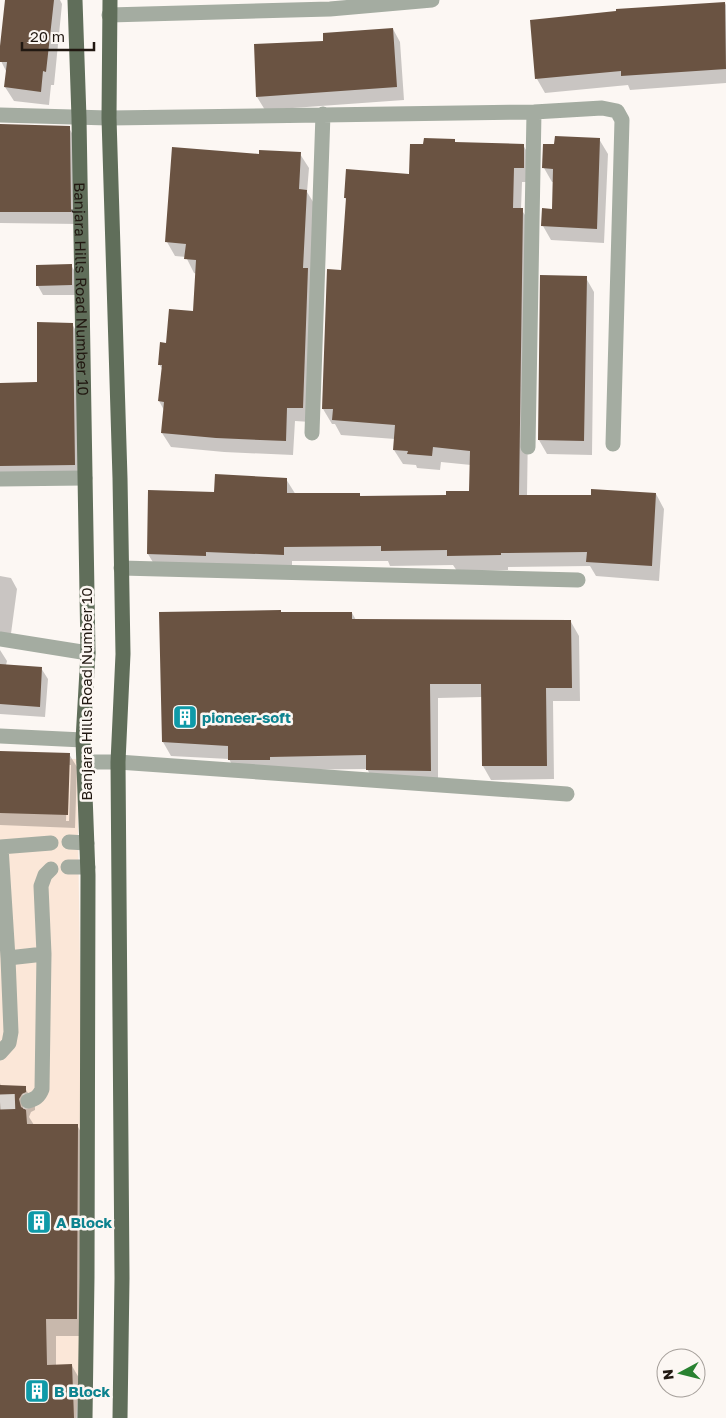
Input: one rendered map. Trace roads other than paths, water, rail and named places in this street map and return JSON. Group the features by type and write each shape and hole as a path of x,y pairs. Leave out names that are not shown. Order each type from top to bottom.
{"main road":[{"name":"Banjara Hills Road Number 10","path":"75,0 79,118 88,653 83,740 88,867 88,1277 85,1418"},
{"name":"Banjara Hills Road Number 10","path":"110,7 109,118 120,468 123,654 118,762 122,1268 120,1418"}],"street":[{"path":"110,7 330,5 432,0"},
{"path":"0,115 109,118 534,112 602,108 617,111 622,120 613,444"},
{"path":"528,447 534,112"},
{"path":"312,434 323,114"},
{"path":"0,480 85,478"},
{"path":"121,568 578,580"},
{"path":"0,639 88,653"},
{"path":"0,736 83,740"},
{"path":"84,762 118,762 567,794"},
{"path":"70,842 87,843"},
{"path":"0,1053 10,1044 11,1032 1,847 51,843"},
{"path":"68,867 88,867"},
{"path":"28,1102 35,1099 42,1089 44,954 42,886 45,875 51,868"},
{"path":"8,958 44,954"}],"tunnel":[{"path":"0,1102 28,1101"}],"place":[{"name":"pioneer-soft","path":"185,717"},
{"name":"A Block","path":"39,1222"},
{"name":"B Block","path":"37,1391"}]}
